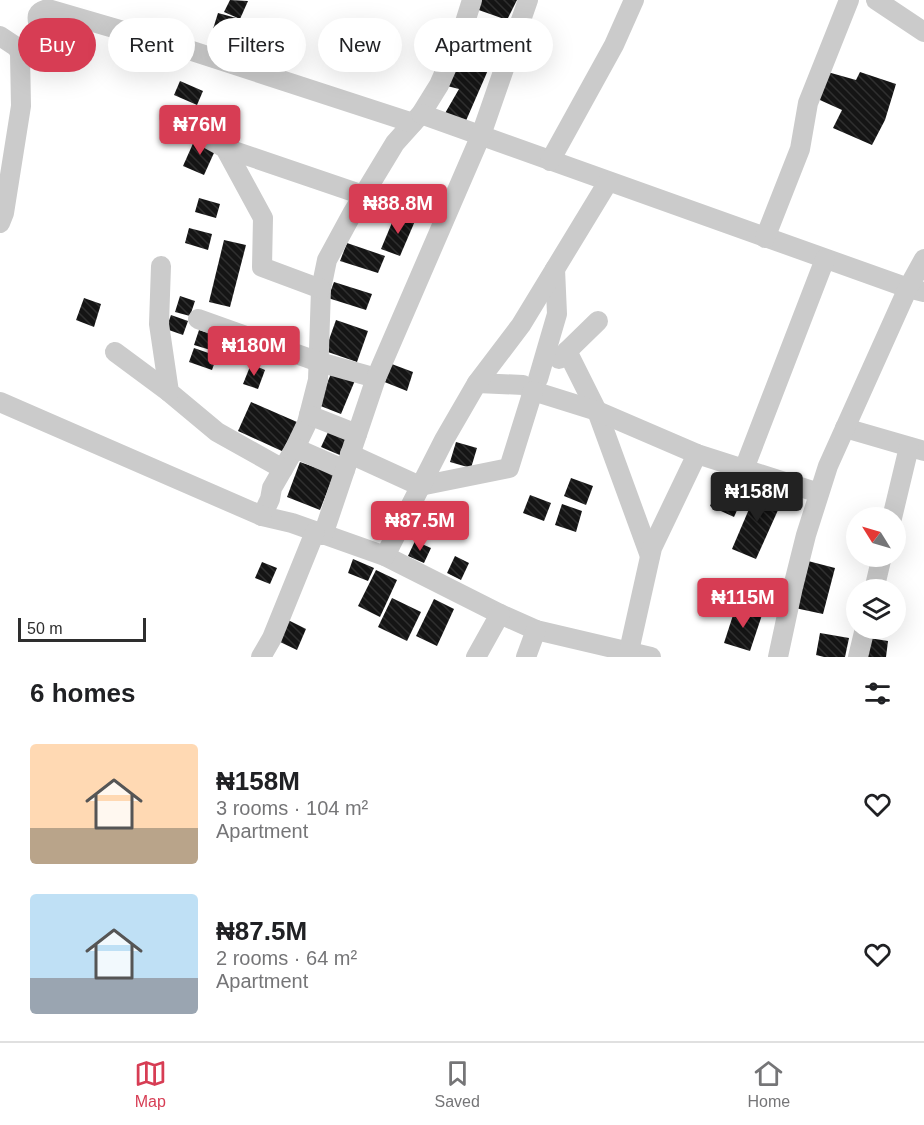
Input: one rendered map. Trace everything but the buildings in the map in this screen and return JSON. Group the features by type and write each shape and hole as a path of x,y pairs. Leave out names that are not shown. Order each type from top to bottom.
{"street":[{"path":"262,516 270,499 272,488 308,423 318,380 321,289 327,260 395,143 417,118 439,85 461,35 472,0"},
{"path":"261,657 272,638 319,533 348,462 376,378 481,135 528,0"},
{"path":"550,161 614,45 634,0"},
{"path":"765,238 800,149 808,103 849,0"},
{"path":"876,0 924,32"},
{"path":"37,18 39,13 48,9 79,18"},
{"path":"96,23 481,135 916,290"},
{"path":"0,36 18,48"},
{"path":"0,223 4,213 21,106 20,72"},
{"path":"169,117 225,148 363,195"},
{"path":"225,148 263,218 262,267 321,289"},
{"path":"384,556 444,440 477,383 521,325 608,182"},
{"path":"744,469 825,259"},
{"path":"778,657 806,535 828,466 916,290 924,259"},
{"path":"161,266 159,324 170,392"},
{"path":"295,448 348,462 420,486 509,468 531,385 557,314 555,269"},
{"path":"198,319 319,362 376,378"},
{"path":"531,385 598,321"},
{"path":"567,351 597,411 650,556"},
{"path":"115,352 170,392 217,432 283,469"},
{"path":"477,383 531,385 697,454 819,493"},
{"path":"0,402 262,516 292,523 384,556 536,630 651,657"},
{"path":"309,415 357,434"},
{"path":"845,428 917,449 896,507"},
{"path":"629,651 652,548 697,454"},
{"path":"477,657 500,614"},
{"path":"526,657 536,630"},
{"path":"858,657 862,639"}]}
